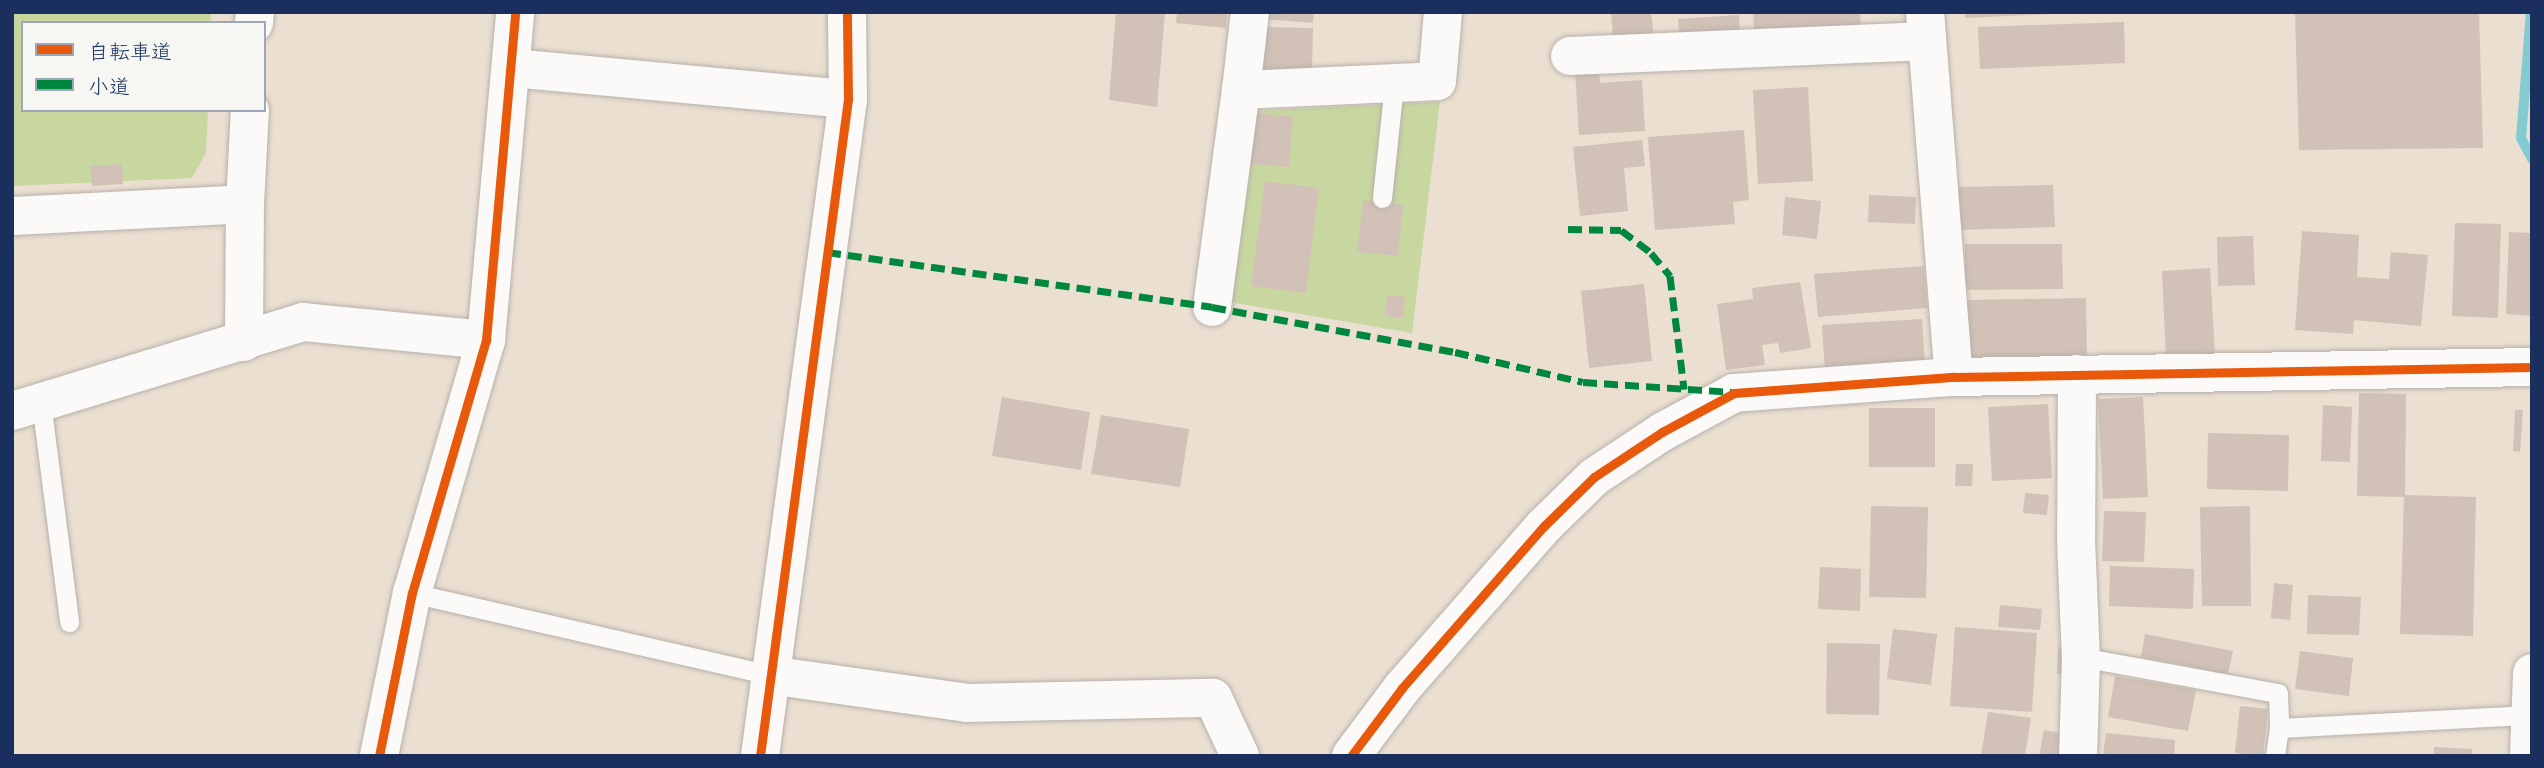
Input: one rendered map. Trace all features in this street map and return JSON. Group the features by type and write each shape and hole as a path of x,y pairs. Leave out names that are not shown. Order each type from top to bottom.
{"street":[{"path":"379,756 412,593 486,340 515,12"},
{"path":"760,756 848,99 847,12"},
{"path":"1212,307 1250,12"},
{"path":"1241,90 1437,81 1443,12"},
{"path":"1570,56 1926,27 1954,377"},
{"path":"512,68 848,99"},
{"path":"244,342 245,204 250,112"},
{"path":"12,216 245,204"},
{"path":"27,406 303,322 486,340"},
{"path":"1351,756 1402,688 1544,526 1594,477 1629,452 1734,393 1954,377 2532,367"},
{"path":"2077,374 2076,529 2081,657 2078,756"},
{"path":"2529,756 2532,673"},
{"path":"769,675 967,703 1213,698 1240,756"}],"lane":[{"path":"1382,198 1394,83"},
{"path":"27,406 69,622"},
{"path":"412,593 769,675"},
{"path":"2081,657 2278,693 2279,727 2275,756"},
{"path":"2279,727 2530,715"}],"green space":[{"path":"12,12 211,12 211,21 21,21 21,112 208,112 206,153 192,178 12,186"},
{"path":"1440,102 1412,333 1224,301 1249,111"}],"building":[{"path":"1116,12 1165,12 1157,107 1109,100"},
{"path":"1177,12 1227,12 1226,28 1176,23"},
{"path":"1263,12 1314,12 1313,23 1263,19"},
{"path":"1611,12 1651,12 1654,36 1613,39"},
{"path":"1753,12 1860,12 1861,35 1755,39"},
{"path":"1965,12 2052,12 2052,14 1965,18"},
{"path":"2295,12 2479,12 2483,148 2299,150"},
{"path":"1739,15 1740,42 1680,46 1678,19"},
{"path":"2124,22 2125,63 1980,69 1978,27"},
{"path":"1263,27 1313,28 1312,72 1262,71"},
{"path":"1599,69 1600,83 1642,80 1645,131 1579,135 1575,71"},
{"path":"1808,87 1813,181 1758,184 1753,90"},
{"path":"1255,113 1293,117 1289,167 1250,164"},
{"path":"1744,130 1749,200 1733,202 1735,224 1655,230 1648,137"},
{"path":"1642,140 1645,166 1624,168 1628,211 1580,216 1573,147"},
{"path":"122,164 123,184 92,186 90,166"},
{"path":"1265,181 1319,188 1306,293 1251,286"},
{"path":"2053,185 2055,227 1958,230 1957,187"},
{"path":"1869,195 1916,197 1915,224 1868,222"},
{"path":"1785,197 1821,201 1817,239 1782,235"},
{"path":"1363,200 1403,205 1398,256 1357,252"},
{"path":"2455,223 2501,224 2498,318 2452,316"},
{"path":"2302,231 2359,235 2357,277 2389,279 2391,252 2428,255 2421,326 2354,320 2353,334 2295,330"},
{"path":"2509,232 2532,233 2532,316 2506,314"},
{"path":"2253,236 2255,285 2218,286 2217,237"},
{"path":"1965,244 2062,244 2063,289 1965,290"},
{"path":"1924,266 1927,308 1818,317 1814,274"},
{"path":"2210,268 2215,356 2166,358 2162,271"},
{"path":"1800,282 1811,348 1780,353 1778,343 1762,345 1765,365 1726,370 1717,304 1753,299 1752,288"},
{"path":"1644,284 1652,361 1589,368 1581,291"},
{"path":"1387,295 1405,297 1403,318 1385,316"},
{"path":"2086,298 2087,362 1969,364 1967,300"},
{"path":"1922,319 1925,365 1825,372 1822,325"},
{"path":"2359,393 2406,394 2405,495 2476,497 2473,636 2400,634 2404,497 2357,496"},
{"path":"1002,397 1090,412 1081,470 992,456"},
{"path":"2143,397 2148,497 2103,499 2098,399"},
{"path":"2048,404 2052,478 1992,481 1988,407"},
{"path":"2323,405 2352,407 2350,462 2321,461"},
{"path":"1869,408 1935,408 1935,467 1869,467"},
{"path":"2515,410 2523,410 2520,452 2513,451"},
{"path":"1101,415 1189,429 1180,487 1091,474"},
{"path":"2208,433 2289,435 2288,491 2207,489"},
{"path":"1956,464 1973,464 1972,486 1955,486"},
{"path":"2025,493 2049,495 2047,515 2023,513"},
{"path":"1871,506 1928,507 1926,598 1869,597"},
{"path":"2250,506 2251,606 2202,606 2200,507"},
{"path":"2104,511 2146,512 2144,562 2102,561"},
{"path":"2110,566 2194,569 2193,609 2109,606"},
{"path":"1820,567 1861,569 1860,611 1818,609"},
{"path":"2274,583 2293,585 2290,620 2271,618"},
{"path":"2308,595 2361,597 2359,635 2307,634"},
{"path":"2000,605 2042,609 2040,630 1998,627"},
{"path":"1955,627 2037,633 2032,712 1950,706"},
{"path":"1893,629 1937,634 1931,685 1887,679"},
{"path":"2145,634 2233,651 2228,674 2141,657"},
{"path":"1827,643 1880,644 1879,715 1826,714"},
{"path":"2058,647 2068,648 2068,674 2057,674"},
{"path":"2300,651 2353,658 2349,696 2295,689"},
{"path":"2115,676 2196,690 2188,731 2108,717"},
{"path":"2240,706 2268,709 2263,756 2235,753"},
{"path":"1988,712 2031,718 2025,756 1981,756"},
{"path":"2044,730 2085,738 2082,756 2039,756"},
{"path":"2106,733 2175,740 2174,756 2103,756"},
{"path":"2434,747 2472,749 2472,756 2434,756"}],"waterway":[{"path":"2531,12 2521,138 2532,159"}],"marked path":[{"path":"1568,229 1621,230 1651,253 1670,276 1684,389"},
{"path":"827,252 1212,307 1455,352 1583,382 1732,392"}],"cycle path":[{"path":"379,756 412,593 486,340 515,12"},
{"path":"760,756 848,99 847,12"},
{"path":"1351,756 1402,688 1544,526 1594,477 1662,432 1734,393 1954,377 2532,367"}]}
